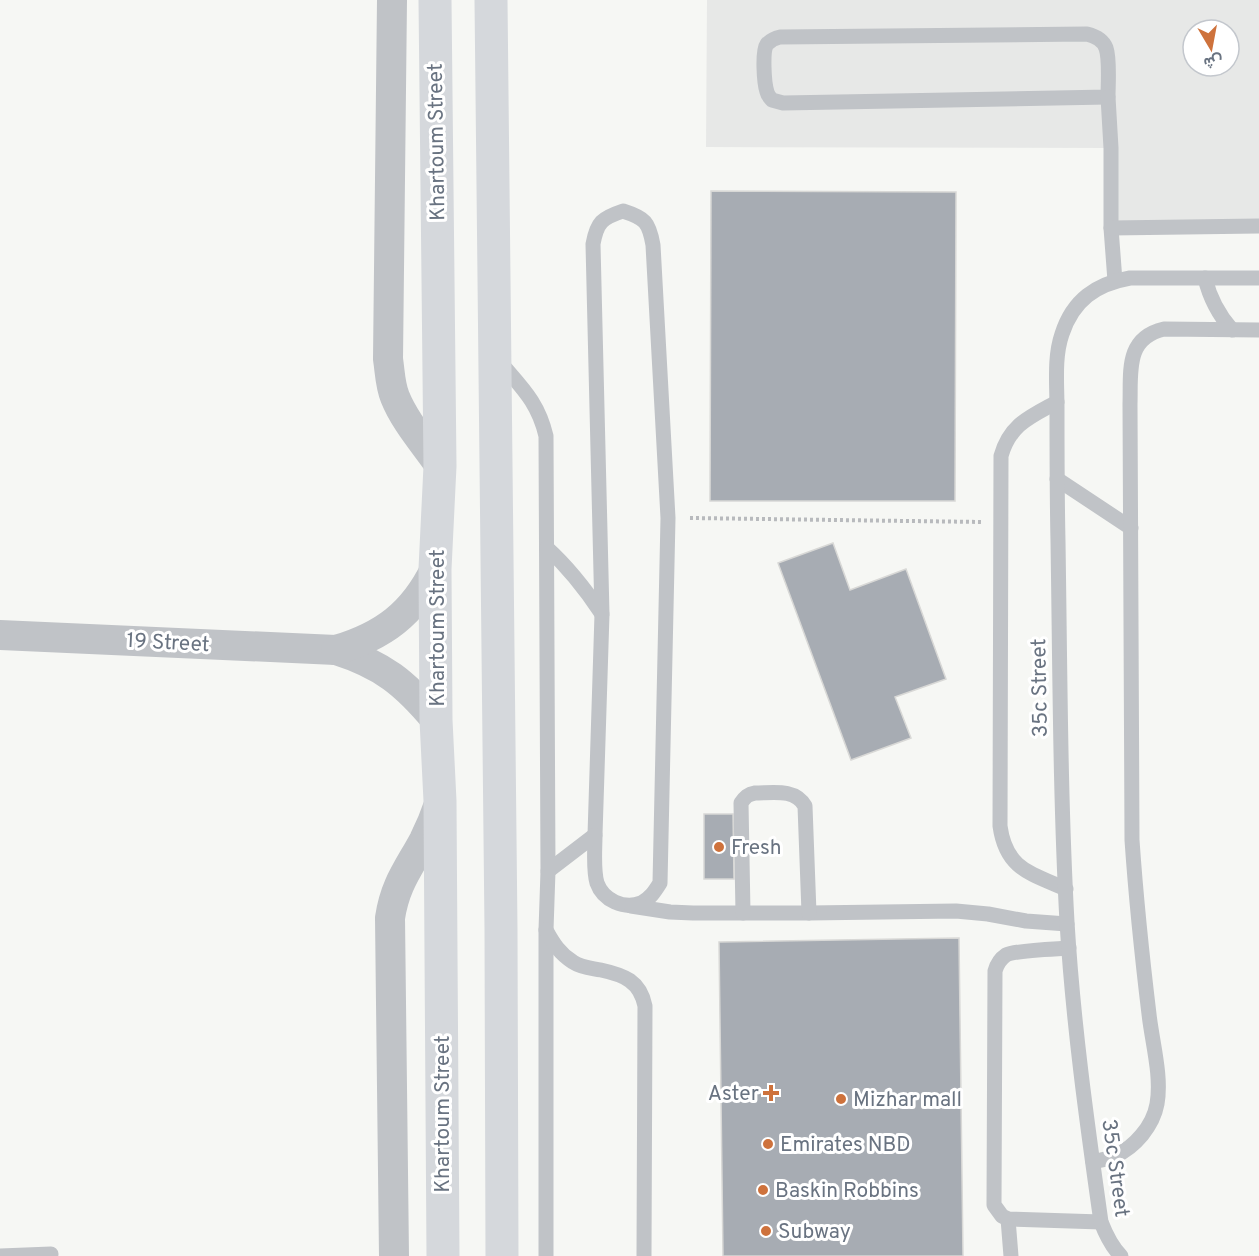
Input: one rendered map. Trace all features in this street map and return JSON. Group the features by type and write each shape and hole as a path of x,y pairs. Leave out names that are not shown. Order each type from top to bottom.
{"main road":[{"name":"Khartoum Street","path":"435,0 440,466 435,569 436,720 440,801 443,1256"},
{"path":"491,0 496,358 502,1256"}],"street":[{"path":"392,0 388,347 390,378 394,395 402,412 440,466"},
{"name":"19 Street","path":"336,650 367,639 395,621 419,598 435,569"},
{"name":"19 Street","path":"0,635 336,650 374,664 392,675 408,688 436,720"},
{"path":"394,1256 390,918 400,880 426,836 440,801"}],"lane":[{"path":"1108,98 783,104 772,100 766,90 764,56 768,43 780,37 1087,34 1095,36 1106,49 1111,147 1111,228 1115,281"},
{"path":"626,905 640,903 652,895 660,883 668,518 653,244 650,228 639,216 623,211 607,216 596,228 593,244 602,614 595,835 597,884 614,902 626,905 670,912 964,912 1067,924"},
{"path":"1111,228 1259,226"},
{"name":"35c Street","path":"1121,1256 1105,1234 1101,1222 1080,1058 1067,924 1061,740 1057,479 1058,349 1068,319 1076,306 1101,286 1115,281 1130,278 1259,278"},
{"path":"1205,278 1214,306 1232,330"},
{"path":"1093,1162 1115,1156 1134,1144 1148,1127 1157,1106 1159,1083 1142,962 1132,840 1130,404 1132,358 1140,342 1147,335 1164,329 1259,330"},
{"path":"496,358 532,399 543,423 547,450 546,1256"},
{"path":"1057,402 1016,427 1004,445 1001,456 1000,826 1002,840 1017,865 1029,873 1066,888"},
{"path":"1057,479 1131,528"},
{"path":"547,548 568,567 602,614"},
{"path":"743,913 741,803 749,794 766,793 790,793 802,800 805,806 809,913"},
{"path":"548,871 595,835"},
{"path":"546,930 558,950 574,963 627,978 643,995 645,1006 644,1256"},
{"path":"1069,948 1006,955 999,962 995,971 993,1198 997,1211 1008,1219 1101,1222"},
{"path":"1008,1219 1011,1256"},
{"path":"0,1256 51,1254"}],"path":[{"path":"668,518 1001,523"}],"shaded area":[{"path":"707,0 1259,0 1259,229 1111,228 1111,148 706,147"}],"building":[{"path":"711,191 956,192 955,501 710,501"},
{"path":"833,543 850,590 906,569 946,679 895,697 911,738 851,760 778,563"},
{"name":"Fresh","path":"704,814 733,814 734,879 704,879"},
{"name":"Mizhar mall","path":"959,938 963,1256 723,1256 719,942"}],"place":[{"name":"Fresh","path":"719,847"},
{"name":"Aster","path":"771,1093"},
{"name":"Mizhar mall","path":"841,1099"},
{"name":"Emirates NBD","path":"768,1144"},
{"name":"Baskin Robbins","path":"763,1190"},
{"name":"Subway","path":"766,1231"}]}
